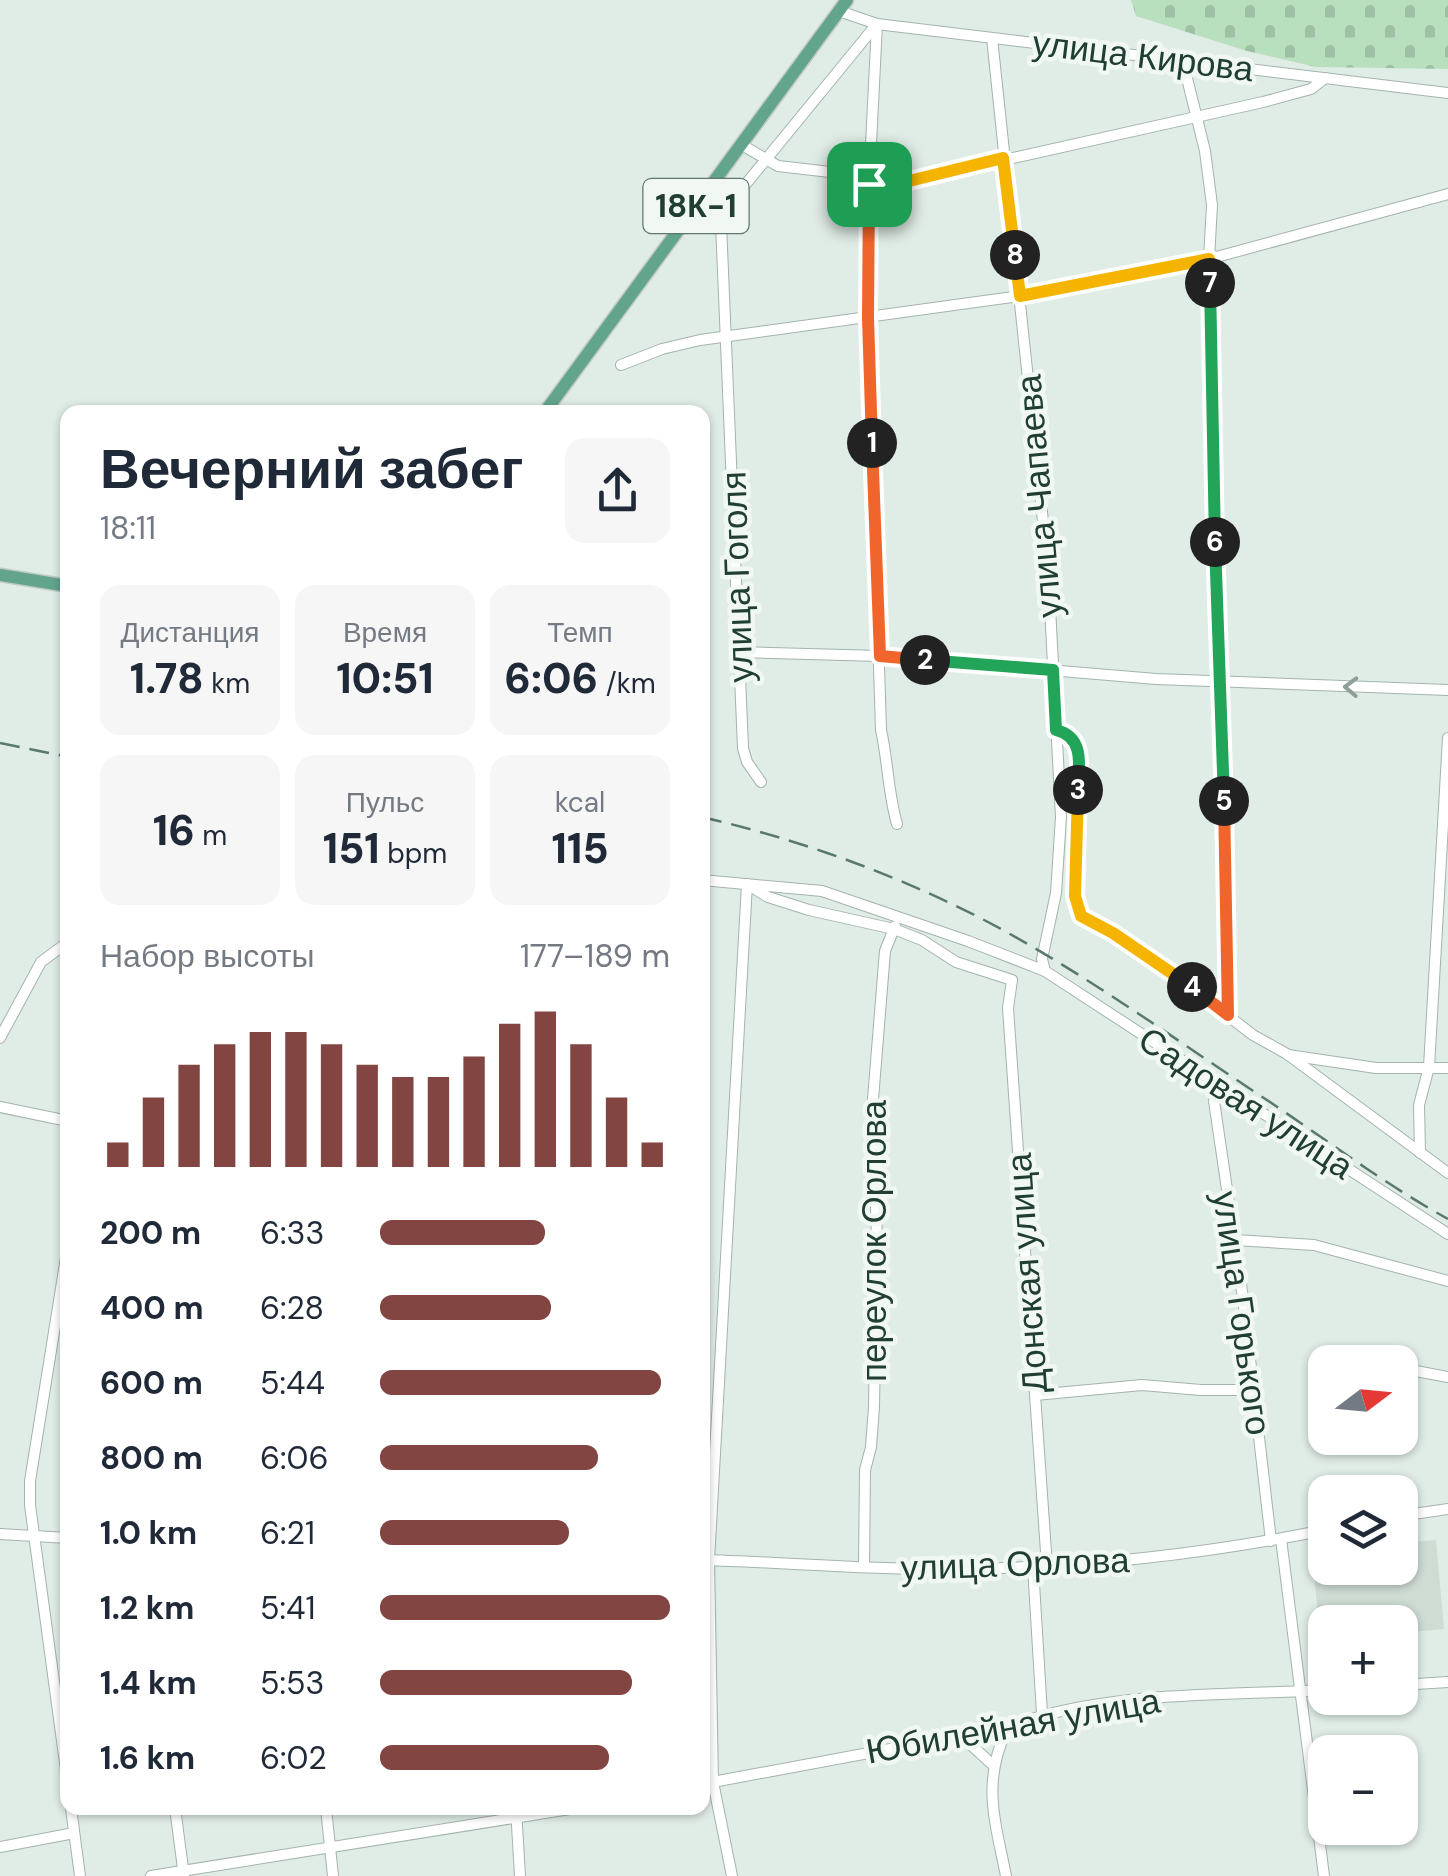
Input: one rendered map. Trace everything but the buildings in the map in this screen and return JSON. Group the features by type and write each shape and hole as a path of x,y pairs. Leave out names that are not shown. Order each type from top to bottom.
{"main road":[{"name":"18К-1","path":"550,405 843,6"},
{"path":"0,575 60,585"}],"street":[{"name":"улица Кирова","path":"843,6 877,24 1448,93"},
{"path":"721,224 730,204 877,24"},
{"path":"877,24 869,184 868,318 881,730 897,824"},
{"name":"улица Чапаева","path":"992,38 1048,569 1060,834 1044,972"},
{"path":"1182,62 1198,118 1212,206 1209,259 1213,494 1222,682 1228,1015"},
{"path":"742,145 778,166 830,172 869,184 897,184 1198,118 1294,94 1317,86 1325,78"},
{"name":"улица Гоголя","path":"709,189 721,224 728,336 742,748 761,782"},
{"path":"621,366 682,344 1020,296 1209,259 1448,194"},
{"path":"740,652 880,656 1222,682 1448,690"},
{"path":"1056,730 1069,734 1079,754 1075,896 1081,916 1113,933 1253,1035 1288,1054 1448,1173"},
{"path":"1420,1152 1419,1105 1429,1067 1448,738"},
{"name":"Садовая улица","path":"710,881 822,890 1044,972 1448,1234"},
{"path":"710,1494 747,884 768,897 809,910 894,929"},
{"name":"переулок Орлова","path":"864,1567 864,1470 871,1447 874,1408 877,1262 873,1099 885,951 899,916"},
{"name":"Донская улица","path":"894,929 922,940 956,962 1012,980 1008,1008 1047,1566"},
{"path":"0,1038 41,962 60,948"},
{"path":"1288,1054 1376,1068 1448,1068"},
{"name":"улица Горького","path":"1220,1086 1214,1101 1324,1876"},
{"path":"0,1107 60,1120"},
{"path":"1235,1240 1314,1246 1448,1281"},
{"path":"60,1295 30,1481 33,1536 60,1728"},
{"path":"1418,1371 1448,1377"},
{"path":"1035,1395 1142,1385 1254,1390"},
{"path":"1418,1513 1448,1509"},
{"name":"улица Орлова","path":"710,1560 864,1567 1033,1567 1153,1559 1308,1533"},
{"path":"0,1534 60,1538"},
{"path":"1033,1567 1042,1714"},
{"path":"1418,1684 1448,1682"},
{"name":"Юбилейная улица","path":"710,1783 1008,1727 1042,1714 1160,1698 1308,1691"},
{"path":"1006,1876 993,1812 993,1765 1008,1727"},
{"path":"960,1735 993,1765"},
{"path":"710,1791 732,1876"},
{"path":"72,1815 80,1876"},
{"path":"176,1815 183,1873"},
{"path":"327,1815 333,1876"},
{"path":"151,1876 504,1815"},
{"path":"516,1815 520,1876"},
{"path":"0,1847 74,1833"}],"shaded area":[{"path":"1436,1540 1444,1629 1418,1631 1418,1605 1317,1605 1315,1585 1418,1585 1418,1542"}],"green space":[{"path":"1131,0 1448,0 1448,69 1316,67 1247,51 1136,16"}],"railway":[{"path":"0,743 60,755"},
{"path":"710,819 848,861 988,922 1096,986 1448,1219"}],"route":[{"path":"1003,158 1020,296 1209,259 1228,1015 1113,933 1081,916 1076,907 1079,754 1073,738 1056,730 1053,670 880,656 868,318 869,184 897,184 1003,158"}]}
